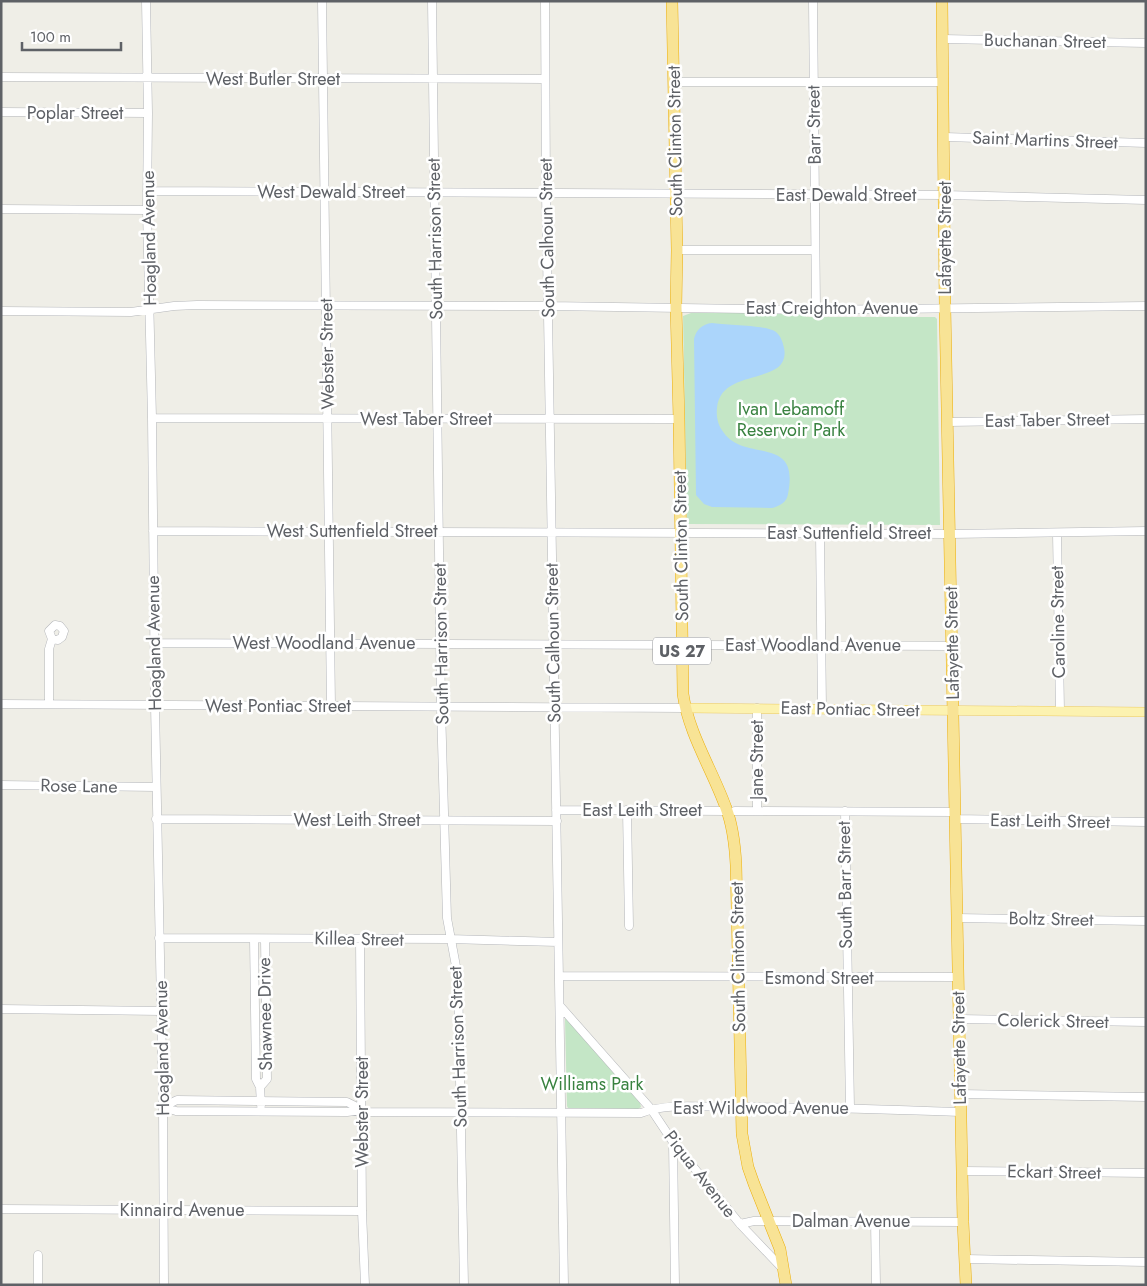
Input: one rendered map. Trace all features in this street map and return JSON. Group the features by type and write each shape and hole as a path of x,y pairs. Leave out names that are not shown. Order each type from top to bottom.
{"highway":[{"name":"South Clinton Street","path":"672,1 682,675 686,708 692,730 731,811 735,849 742,1134 748,1167 780,1249 786,1285"},
{"name":"Lafayette Street","path":"942,1 945,307 954,816 960,1112 966,1285"}],"main road":[{"name":"East Pontiac Street","path":"686,708 1146,712"}],"street":[{"name":"Hoagland Avenue","path":"146,1 147,210 152,418 156,819 163,1107 164,1285"},
{"name":"Webster Street","path":"322,1 331,706"},
{"name":"South Harrison Street","path":"432,1 441,707 447,918 458,978 464,1285"},
{"name":"South Calhoun Street","path":"544,1 564,1285"},
{"name":"Barr Street","path":"813,1 816,309"},
{"name":"Buchanan Street","path":"943,39 1146,43"},
{"name":"West Butler Street","path":"1,78 544,80"},
{"path":"674,82 943,82"},
{"name":"Poplar Street","path":"1,112 148,113"},
{"name":"Saint Martins Street","path":"944,137 1146,143"},
{"name":"West Dewald Street","path":"147,192 546,193"},
{"name":"East Dewald Street","path":"546,193 944,196 1146,200"},
{"path":"1,209 147,210"},
{"path":"677,250 815,250"},
{"name":"East Creighton Avenue","path":"1,311 131,312 196,305 816,309 1146,306"},
{"name":"West Taber Street","path":"152,418 550,419"},
{"path":"550,419 679,420"},
{"name":"East Taber Street","path":"948,422 1146,419"},
{"name":"West Suttenfield Street","path":"153,531 552,532"},
{"name":"East Suttenfield Street","path":"552,532 950,534 1146,531"},
{"name":"Caroline Street","path":"1057,533 1060,711"},
{"path":"820,534 822,708"},
{"path":"49,704 49,649 52,639"},
{"name":"West Woodland Avenue","path":"155,643 554,644"},
{"name":"East Woodland Avenue","path":"554,644 952,646"},
{"name":"West Pontiac Street","path":"1,704 554,708"},
{"name":"East Pontiac Street","path":"554,708 686,708"},
{"name":"Jane Street","path":"757,708 757,811"},
{"name":"Rose Lane","path":"1,785 156,787"},
{"name":"East Leith Street","path":"556,810 844,811 1146,822"},
{"path":"628,810 629,926"},
{"name":"South Barr Street","path":"844,811 850,1108"},
{"name":"West Leith Street","path":"156,819 557,822"},
{"name":"Boltz Street","path":"957,918 1146,921"},
{"name":"Killea Street","path":"159,938 450,939 558,942"},
{"name":"Shawnee Drive","path":"254,939 256,1079 260,1087 261,1112"},
{"name":"Shawnee Drive","path":"260,1087 267,1079 265,939"},
{"name":"Webster Street","path":"360,940 362,1211 365,1285"},
{"name":"Esmond Street","path":"560,976 738,978 958,977"},
{"name":"Piqua Avenue","path":"560,1006 652,1109 673,1142 740,1224 785,1271"},
{"path":"1,1009 161,1011"},
{"path":"255,1011 266,1011"},
{"name":"Colerick Street","path":"959,1019 1146,1022"},
{"path":"255,1028 266,1028"},
{"path":"960,1094 1146,1097"},
{"path":"163,1107 177,1100 347,1102 362,1110"},
{"path":"163,1107 176,1111 347,1112 362,1110"},
{"name":"East Wildwood Avenue","path":"362,1110 367,1112 641,1113 660,1108 741,1107 960,1112"},
{"path":"673,1142 674,1285"},
{"name":"Eckart Street","path":"962,1170 1146,1173"},
{"name":"Kinnaird Avenue","path":"1,1209 362,1211"},
{"name":"Dalman Avenue","path":"740,1224 754,1221 963,1222"},
{"path":"875,1221 876,1285"},
{"path":"38,1255 38,1285"},
{"path":"965,1259 1146,1262"}],"green space":[{"name":"Ivan Lebamoff Reservoir Park","path":"691,313 806,313 806,317 935,317 937,319 940,525 687,524 683,316"},
{"name":"Williams Park","path":"570,1017 640,1103 641,1107 638,1109 568,1108 565,1019"}],"water":[{"path":"712,323 771,330 778,334 785,351 782,362 777,368 741,381 725,390 717,408 720,427 734,442 745,447 779,456 786,463 790,475 787,497 783,503 772,508 712,507 704,504 696,495 694,339 700,328"}]}
